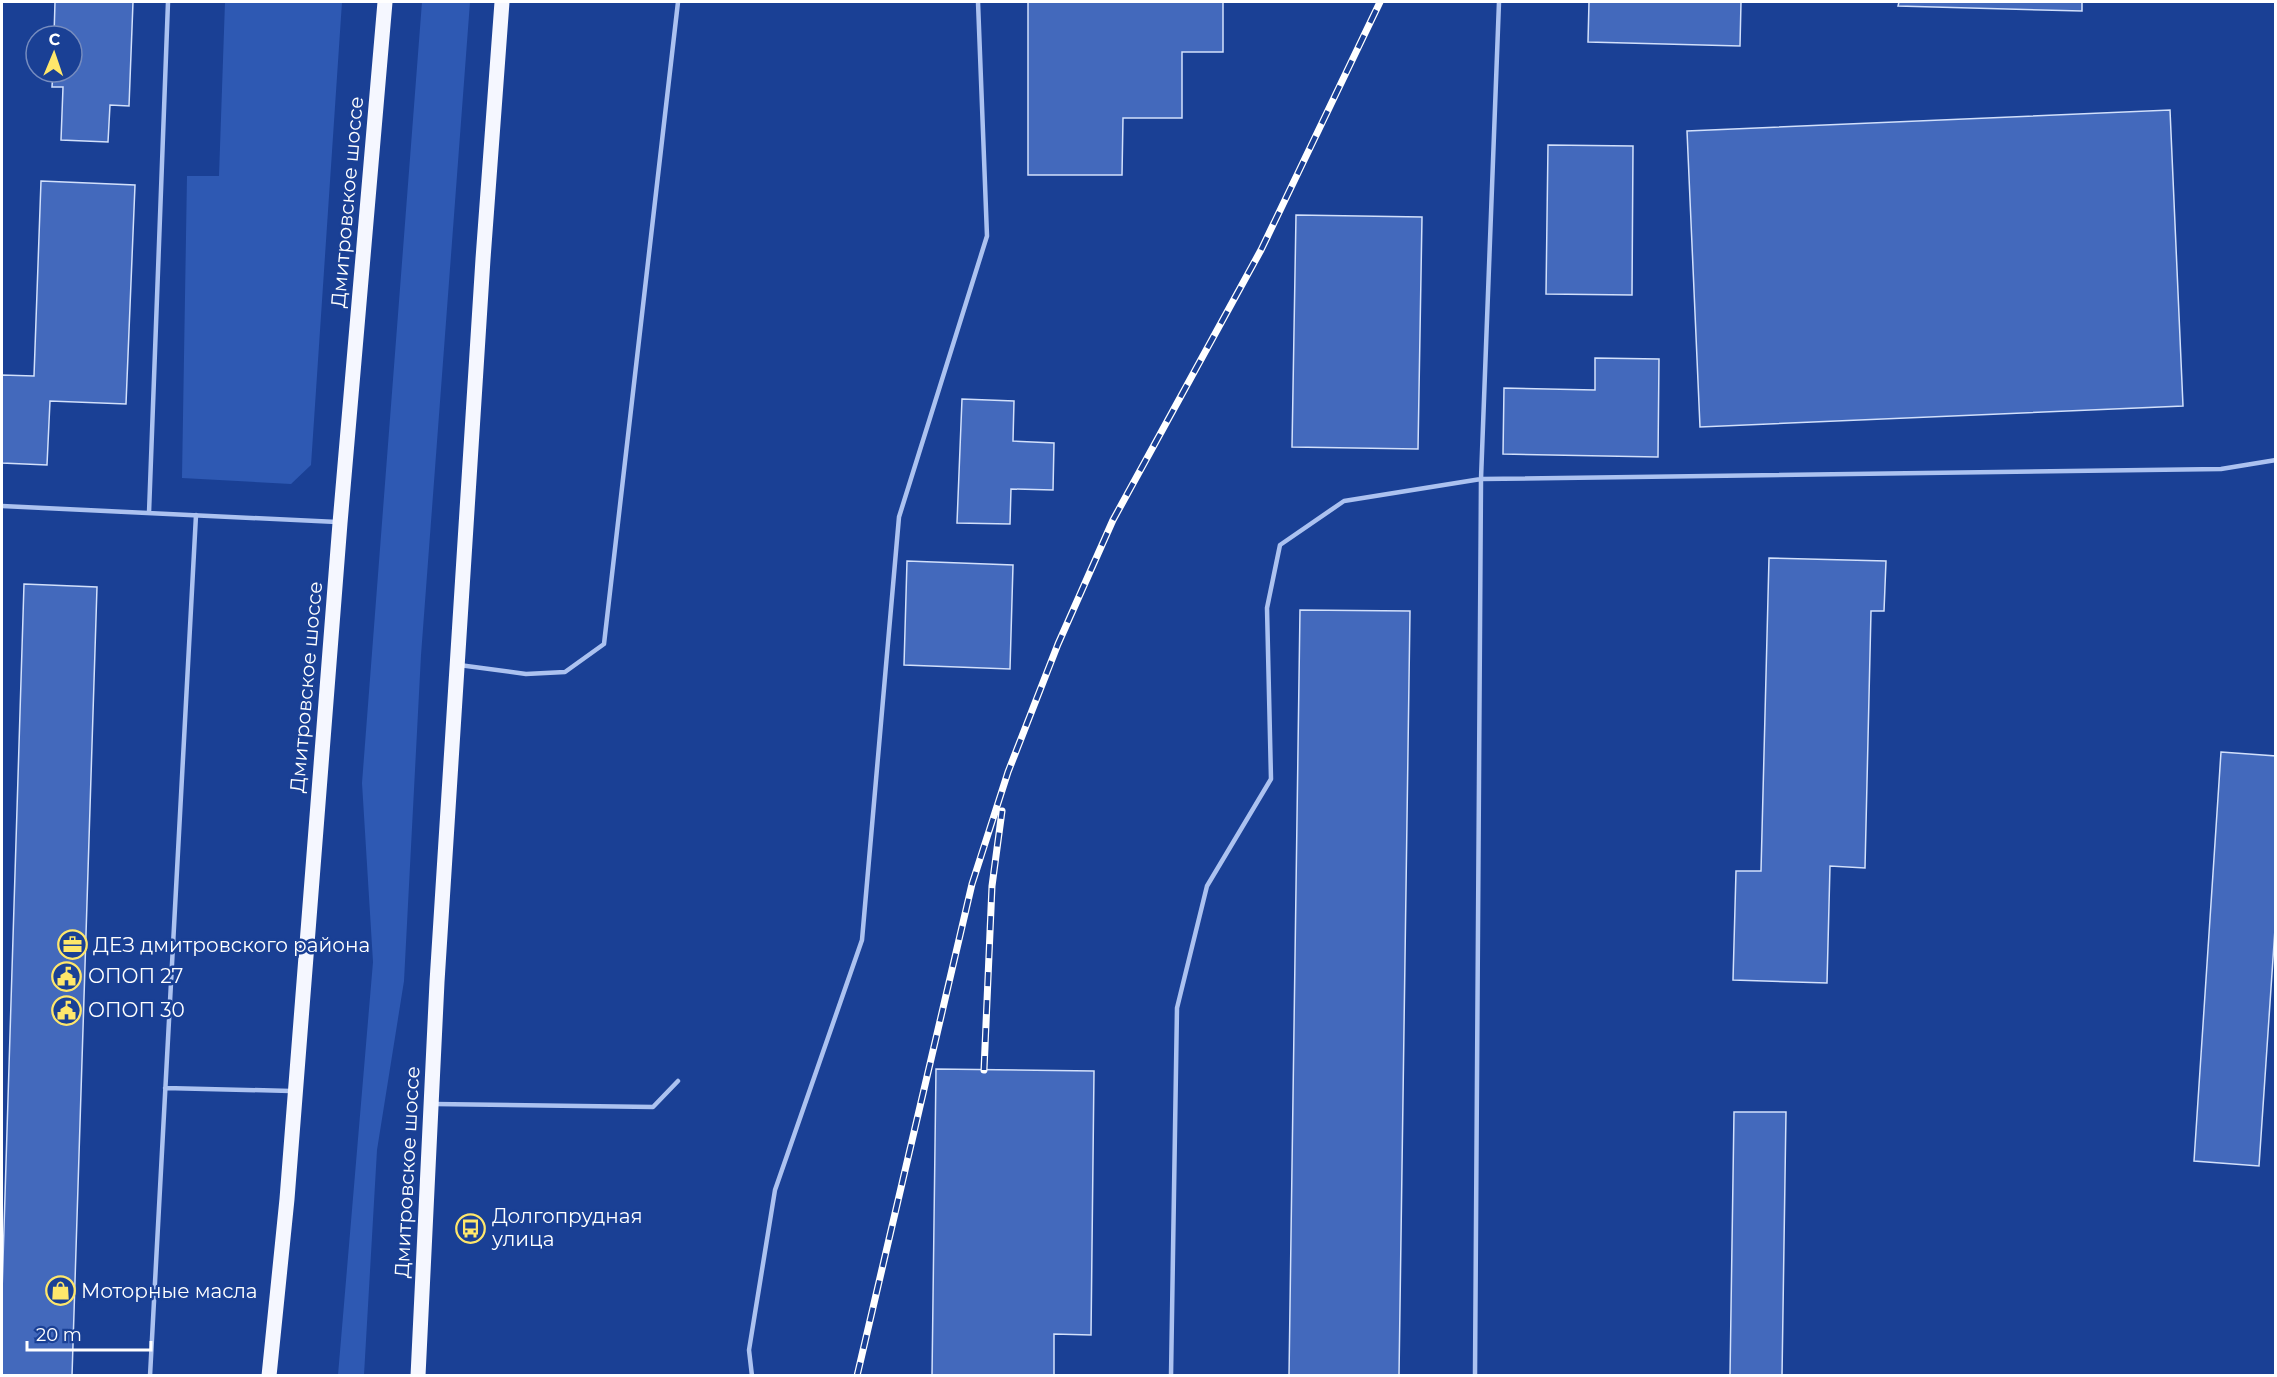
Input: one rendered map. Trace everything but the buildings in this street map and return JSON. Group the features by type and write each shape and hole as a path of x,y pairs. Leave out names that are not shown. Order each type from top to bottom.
{"main road":[{"name":"Дмитровское шоссе","path":"269,1376 284,1236 340,523 385,2"},
{"name":"Дмитровское шоссе","path":"418,1376 437,982 459,665 483,259 502,2"}],"lane":[{"path":"149,513 168,2"},
{"path":"459,665 526,674 565,672 604,644 678,2"},
{"path":"752,1376 749,1350 775,1190 862,940 899,517 987,236 978,2"},
{"path":"1475,1376 1481,479 1499,2"},
{"path":"1171,1376 1178,1008 1207,886 1271,779 1267,608 1280,545 1344,501 1481,479 2221,469 2276,460"},
{"path":"2,506 340,523"},
{"path":"150,1376 196,515"},
{"path":"431,1104 653,1107 678,1081"},
{"path":"165,1088 295,1091"}],"shaded area":[{"path":"225,2 342,2 311,465 291,484 182,478 187,176 219,176"},
{"path":"422,2 470,2 421,655 404,981 377,1150 364,1375 338,1375 373,962 362,783"}],"railway":[{"path":"857,1376 972,884 1008,772 1058,644 1113,520 1261,250 1380,2"},
{"path":"984,1070 992,886 1002,811"}],"place":[{"name":"ДЕЗ дмитровского района","path":"72,945"},
{"name":"ОПОП 27","path":"67,976"},
{"name":"ОПОП 30","path":"67,1010"},
{"name":"Долгопрудная улица","path":"471,1228"},
{"name":"Моторные масла","path":"60,1291"}]}
